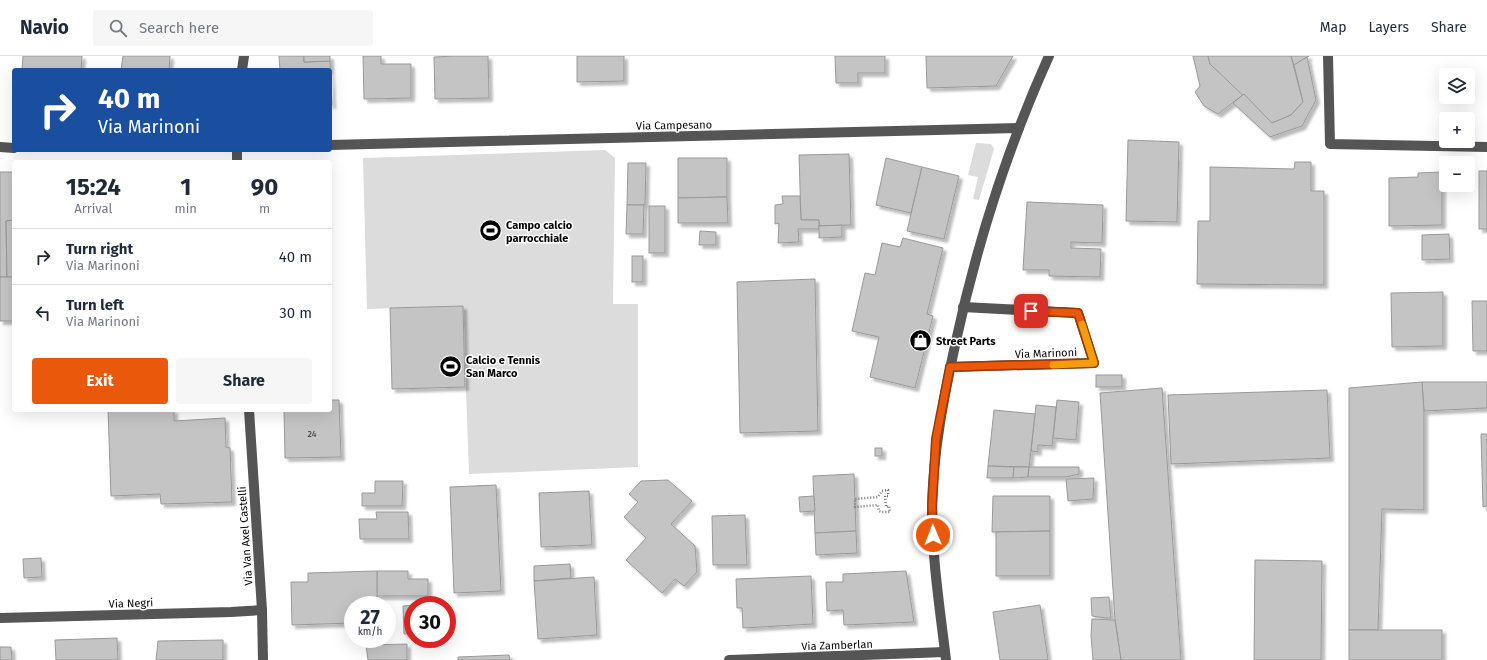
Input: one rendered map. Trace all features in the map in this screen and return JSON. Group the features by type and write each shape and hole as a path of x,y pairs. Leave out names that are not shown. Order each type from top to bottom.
{"street":[{"path":"242,68 244,56"},
{"path":"945,656 933,549 932,506 936,439 963,307 981,238 1019,128 1049,56"},
{"path":"1328,56 1330,144 1487,147"},
{"name":"Via Campesano","path":"332,145 1019,128"},
{"path":"0,147 12,148"},
{"name":"Via Marinoni","path":"950,367 1094,363 1078,313 963,307"},
{"name":"Via Van Axel Castelli","path":"249,412 262,610 263,660"},
{"name":"Via Negri","path":"0,618 262,610"},
{"name":"Via Zamberlan","path":"729,660 945,656"}],"path":[{"path":"888,490 888,496 885,496 886,507 889,506 890,512 879,511 878,505 855,507 855,499 878,497 882,491 888,490"}],"shaded area":[{"path":"976,143 991,144 994,149 979,200 973,199 978,177 968,175"},
{"path":"605,150 615,158 613,304 638,304 638,467 469,474 463,306 367,309 363,158"}],"building":[{"path":"23,56 82,56 81,68 22,68"},
{"path":"123,56 170,56 169,68 121,68"},
{"path":"279,56 304,56 304,62 330,61 330,68 280,68"},
{"path":"304,56 330,56 330,61 304,62"},
{"path":"363,56 381,56 381,64 411,64 411,98 364,99"},
{"path":"488,56 489,98 435,99 434,57"},
{"path":"577,56 624,56 624,81 577,82"},
{"path":"835,56 885,56 885,73 858,73 858,83 836,83"},
{"path":"926,56 1013,56 996,86 927,88"},
{"path":"1193,56 1208,56 1210,64 1244,94 1218,114 1204,106 1195,92 1200,86"},
{"path":"1208,56 1291,56 1303,102 1291,115 1272,123 1210,64"},
{"path":"1291,56 1309,56 1294,65"},
{"path":"1307,57 1316,100 1302,126 1270,137 1233,103 1244,94 1272,123 1291,115 1303,102 1294,65"},
{"path":"1128,140 1179,142 1177,222 1126,221"},
{"path":"849,154 851,225 819,226 819,220 801,220 799,155"},
{"path":"678,158 727,158 727,197 678,198"},
{"path":"886,158 922,167 911,213 876,205"},
{"path":"1295,162 1311,162 1311,191 1324,191 1324,285 1197,284 1198,221 1210,221 1210,167 1294,169"},
{"path":"628,163 646,163 645,205 627,205"},
{"path":"922,167 959,176 944,239 907,231"},
{"path":"1479,171 1487,171 1487,229 1479,229"},
{"path":"0,172 12,172 12,220 6,221 7,277 0,277"},
{"path":"1439,172 1439,192 1442,192 1442,225 1389,226 1389,178 1418,177 1418,173"},
{"path":"782,196 800,196 801,220 819,220 819,229 798,229 799,242 778,243 779,223 775,224 775,205 783,204"},
{"path":"727,197 728,223 678,223 678,198"},
{"path":"1027,202 1103,205 1102,243 1071,242 1071,248 1101,249 1100,277 1049,276 1049,270 1023,270"},
{"path":"627,205 644,205 643,234 626,234"},
{"path":"649,206 665,206 665,253 649,253"},
{"path":"12,220 12,277 7,277 6,221"},
{"path":"842,225 842,237 819,238 819,226"},
{"path":"700,231 716,232 716,245 699,245"},
{"path":"1449,234 1450,259 1422,260 1422,235"},
{"path":"903,238 943,248 927,314 933,316 915,388 870,377 879,337 852,331 865,273 875,275 882,243 900,247"},
{"path":"632,256 643,256 643,282 632,282"},
{"path":"0,277 12,277 12,321 0,321"},
{"path":"815,279 818,431 740,433 737,282"},
{"path":"1443,292 1443,346 1392,347 1391,293"},
{"path":"1472,301 1487,301 1487,351 1473,351"},
{"path":"463,306 465,387 392,389 390,308"},
{"path":"1096,375 1122,375 1122,387 1096,387"},
{"path":"1422,382 1487,382 1487,408 1424,411"},
{"path":"1422,382 1424,411 1424,510 1382,509 1378,630 1349,630 1349,388"},
{"path":"1162,388 1181,660 1121,660 1115,620 1100,393"},
{"path":"1327,390 1330,458 1171,464 1168,395"},
{"path":"332,400 339,400 341,457 285,458 284,412 332,412"},
{"path":"1057,400 1079,402 1076,440 1053,438"},
{"path":"1036,405 1056,407 1052,446 1038,445 1038,452 1031,451"},
{"path":"994,410 1035,414 1029,467 988,466"},
{"path":"108,412 174,412 174,421 225,418 226,447 230,448 232,502 161,504 160,494 111,496"},
{"path":"1481,434 1487,434 1487,506 1483,507"},
{"path":"875,448 882,448 882,456 875,456"},
{"path":"988,466 1014,467 1013,478 987,478"},
{"path":"1014,467 1029,467 1028,477 1013,478"},
{"path":"1029,467 1079,467 1079,474 1066,477 1028,477"},
{"path":"854,474 856,531 815,533 813,476"},
{"path":"1094,478 1093,499 1068,501 1066,479"},
{"path":"668,480 692,501 671,524 695,546 697,572 684,586 675,579 662,593 626,560 646,538 624,517 638,502 629,494 641,481"},
{"path":"375,481 403,481 402,506 362,506 362,493 375,493"},
{"path":"496,485 501,591 454,593 450,487"},
{"path":"589,491 592,545 541,547 539,493"},
{"path":"814,496 815,511 800,512 799,497"},
{"path":"993,496 1050,496 1050,531 992,532"},
{"path":"376,512 408,512 409,539 360,539 359,519 377,519"},
{"path":"745,515 747,565 713,565 712,516"},
{"path":"856,531 857,553 816,555 815,533"},
{"path":"1050,531 1050,576 996,576 996,532"},
{"path":"41,558 42,577 24,578 23,559"},
{"path":"1255,560 1322,561 1321,660 1254,660"},
{"path":"570,564 571,578 534,581 534,566"},
{"path":"377,571 408,571 408,579 428,579 428,596 377,596"},
{"path":"377,571 377,596 344,596 344,623 292,625 291,582 308,582 308,573"},
{"path":"906,571 914,622 844,625 843,610 827,611 826,582 843,582 843,574"},
{"path":"811,576 813,624 743,628 742,608 737,608 736,579"},
{"path":"594,577 597,635 538,639 534,581"},
{"path":"1109,597 1111,618 1092,616 1091,598"},
{"path":"1040,605 1048,660 1000,660 993,612"},
{"path":"403,606 404,606 404,634"},
{"path":"1092,619 1115,620 1121,660 1093,660 1091,636"},
{"path":"1349,630 1442,630 1442,660 1349,660"},
{"path":"117,638 118,660 56,660 55,640"},
{"path":"223,640 223,660 156,660 158,641"},
{"path":"396,644 404,644 404,648 407,648 407,660 368,660 366,648 396,648"},
{"path":"0,647 11,647 12,660 0,660"},
{"path":"509,655 510,660 458,660 458,657"}],"slow traffic":[{"path":"1053,365 1094,363 1082,324"}],"place":[{"name":"Campo calcio parrocchiale","path":"490,231"},
{"name":"Street Parts","path":"921,341"},
{"name":"Calcio e Tennis San Marco","path":"450,366"}],"route":[{"path":"933,535 932,506 936,439 950,367 1094,363 1078,313 1031,311"}]}
